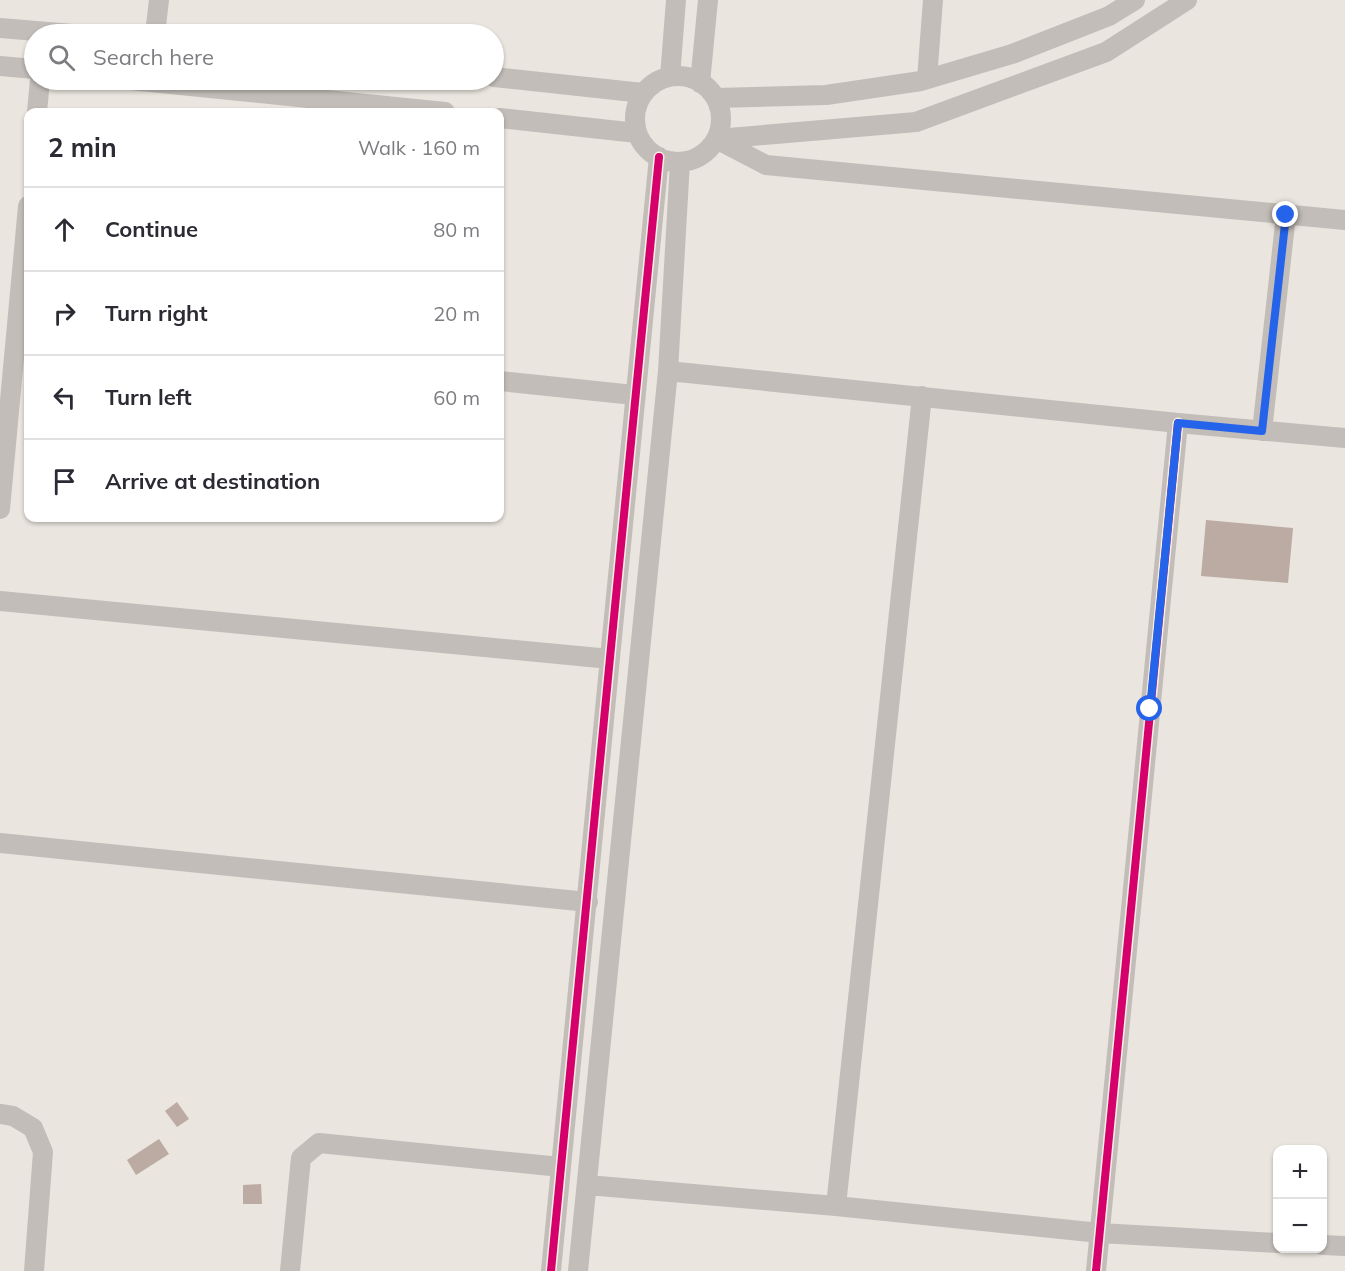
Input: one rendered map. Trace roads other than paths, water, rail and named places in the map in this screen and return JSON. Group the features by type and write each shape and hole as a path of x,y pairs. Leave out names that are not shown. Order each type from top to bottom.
{"street":[{"path":"156,24 159,0"},
{"path":"670,77 676,0"},
{"path":"700,82 708,0"},
{"path":"927,79 933,0"},
{"path":"716,98 826,95 927,79 1023,50 1109,16 1135,0"},
{"path":"716,140 916,122 1106,52 1187,0"},
{"path":"0,28 24,30"},
{"path":"0,66 24,68"},
{"path":"680,76 700,82 716,98 721,112 721,126 716,140 707,151 694,159 680,162 666,161 653,155 637,133 635,119 637,105 644,93 654,83 670,77 680,76"},
{"path":"504,78 644,93"},
{"path":"37,108 39,90"},
{"path":"229,90 406,108"},
{"path":"504,118 637,133"},
{"path":"716,140 766,165 1345,220"},
{"path":"551,1271 588,902 634,395 659,157"},
{"path":"578,1271 668,371 680,162"},
{"path":"1262,431 1286,215"},
{"path":"0,509 24,245"},
{"path":"668,371 1345,438"},
{"path":"504,381 634,395"},
{"path":"836,1206 922,396"},
{"path":"1096,1271 1178,423"},
{"path":"0,601 610,659"},
{"path":"0,843 588,902"},
{"path":"0,1114 13,1116 33,1128 43,1152 34,1271"},
{"path":"290,1271 300,1158 319,1143 561,1167"},
{"path":"587,1185 836,1206 1100,1233 1273,1243"},
{"path":"1327,1245 1345,1246"}]}
